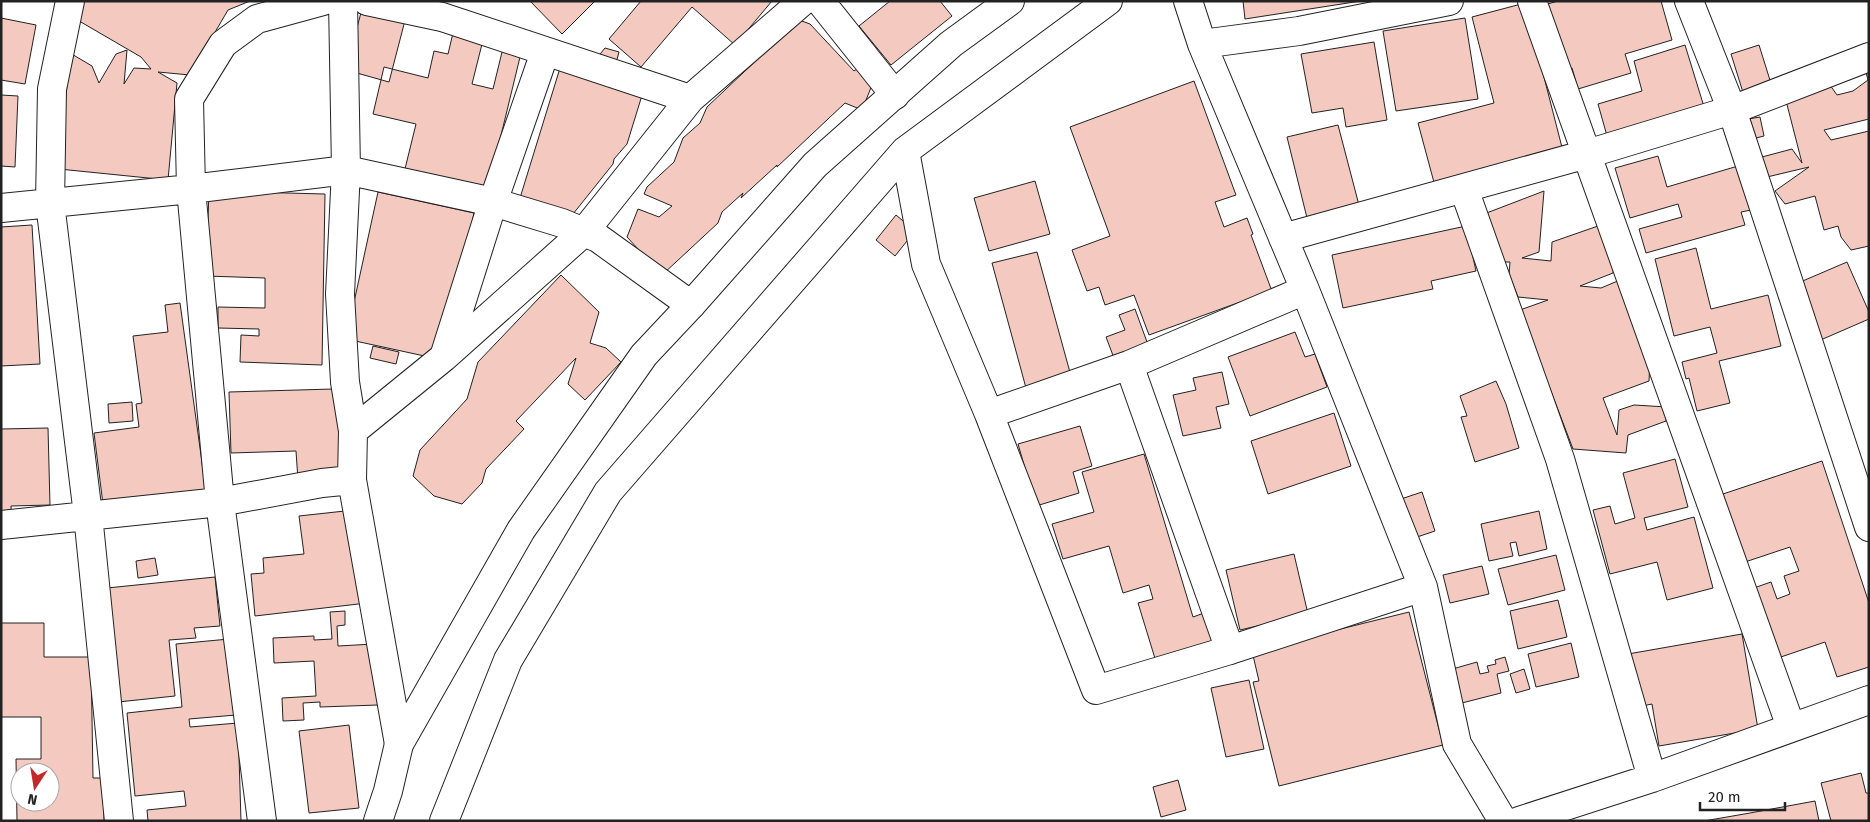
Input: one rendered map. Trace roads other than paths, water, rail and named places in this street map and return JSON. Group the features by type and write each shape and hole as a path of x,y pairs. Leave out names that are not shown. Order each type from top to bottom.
{"street":[{"path":"70,1 52,89 50,203 88,515 118,821"},
{"path":"262,821 220,502 191,189 188,99 223,44 257,19 323,1"},
{"path":"343,1 346,170 340,294 345,382 353,431 352,480 399,744"},
{"path":"367,1 433,7 442,17 690,99"},
{"path":"353,431 444,357 584,232 690,99 803,1"},
{"path":"820,1 895,95"},
{"path":"378,821 388,791 399,744 521,530 644,355 815,165 951,44 1010,1"},
{"path":"444,821 508,660 608,492 905,151 1108,1"},
{"path":"1188,1 1202,44 1305,290 1423,587 1457,744 1503,821"},
{"path":"1202,44 1299,31 1449,1"},
{"path":"1532,1 1791,727"},
{"path":"1689,1 1732,110 1869,527"},
{"path":"444,357 493,202 545,52"},
{"path":"1283,238 1588,154 1732,110 1869,57"},
{"path":"905,151 926,264 989,414 1096,690 1230,650 1423,587"},
{"path":"1,208 191,189 346,170 493,202 562,223 598,238 691,305"},
{"path":"1464,189 1560,458 1652,778"},
{"path":"989,414 1129,364 1305,290"},
{"path":"1129,364 1230,650"},
{"path":"1,525 220,502 322,483 352,480"},
{"path":"1520,821 1652,778 1869,700"}]}
